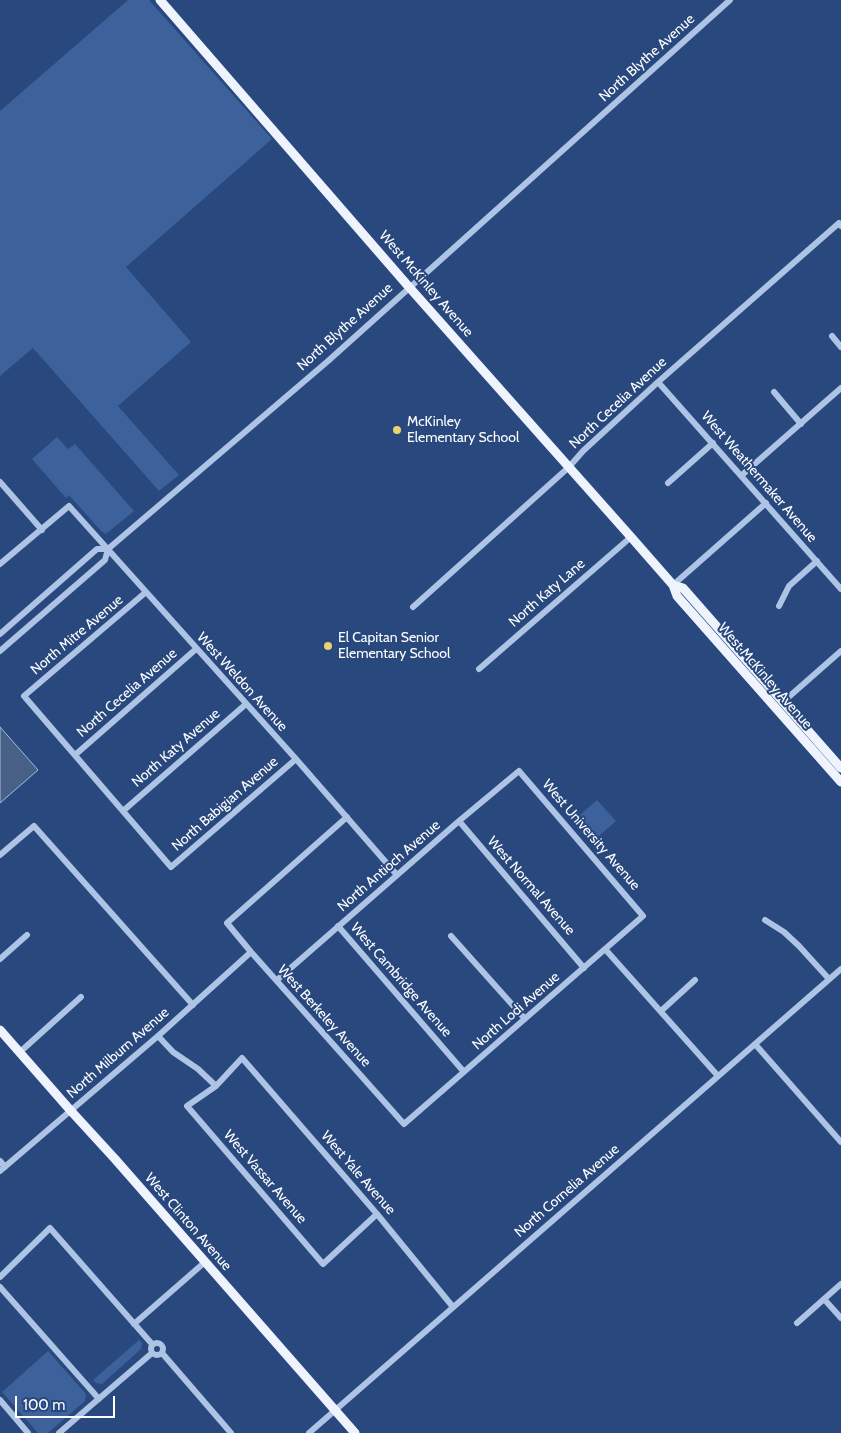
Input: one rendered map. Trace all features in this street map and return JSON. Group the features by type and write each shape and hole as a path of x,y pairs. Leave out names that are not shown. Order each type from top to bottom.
{"main road":[{"name":"West McKinley Avenue","path":"160,0 409,287 632,537 673,585 677,596 841,782"},
{"name":"West McKinley Avenue","path":"673,585 683,588 841,768"},
{"name":"West Clinton Avenue","path":"0,1030 115,1158 355,1433"}],"street":[{"name":"North Blythe Avenue","path":"0,651 105,560 108,549 225,450 730,0"},
{"name":"North Cecelia Avenue","path":"414,607 569,467 583,451 658,382 839,223 841,226"},
{"path":"832,336 841,346"},
{"name":"West Weathermaker Avenue","path":"658,382 841,589"},
{"path":"742,475 841,388"},
{"path":"774,392 800,424"},
{"path":"668,483 713,443"},
{"path":"0,482 42,530 0,564"},
{"path":"673,585 766,504"},
{"name":"West Weldon Avenue","path":"42,530 68,506 296,759 397,875"},
{"name":"North Katy Lane","path":"479,669 632,537"},
{"name":"North Blythe Avenue","path":"0,634 97,549 108,549"},
{"path":"779,606 789,586 817,562"},
{"name":"North Mitre Avenue","path":"75,755 24,696 146,592"},
{"name":"North Cecelia Avenue","path":"75,755 196,649"},
{"path":"783,702 841,651"},
{"name":"North Katy Avenue","path":"123,811 246,704"},
{"path":"75,755 123,811"},
{"name":"North Babigian Avenue","path":"123,811 171,867 296,759"},
{"name":"North Antioch Avenue","path":"277,980 519,771"},
{"name":"West University Avenue","path":"519,771 643,916"},
{"name":"West Berkeley Avenue","path":"347,817 227,923 404,1124"},
{"name":"West Normal Avenue","path":"459,821 584,968"},
{"path":"0,856 34,826 193,1005"},
{"name":"North Lodi Avenue","path":"404,1124 643,916"},
{"path":"765,920 784,932 829,980"},
{"name":"West Cambridge Avenue","path":"338,926 464,1072"},
{"path":"0,959 28,935"},
{"path":"452,936 525,1019"},
{"path":"605,950 718,1076"},
{"name":"North Milburn Avenue","path":"2,1169 158,1036 251,952"},
{"name":"North Cornelia Avenue","path":"309,1433 841,969"},
{"path":"661,1011 695,980"},
{"path":"20,1052 81,997"},
{"path":"158,1036 173,1052 198,1069 216,1086"},
{"path":"755,1044 841,1142"},
{"name":"West Yale Avenue","path":"216,1086 242,1058 377,1214 453,1307"},
{"name":"West Vassar Avenue","path":"216,1086 187,1106 323,1264 377,1214"},
{"path":"0,1161 2,1169"},
{"path":"0,1277 50,1228 152,1344"},
{"path":"134,1324 205,1262"},
{"path":"797,1323 841,1284"},
{"path":"0,1287 99,1399"},
{"path":"824,1299 841,1318"},
{"path":"152,1344 158,1342 162,1344 162,1353 231,1433"},
{"path":"152,1344 150,1348 152,1353"},
{"path":"59,1433 152,1353"},
{"path":"152,1353 156,1355 162,1353"},
{"path":"0,1400 28,1433"}],"shaded area":[{"path":"128,0 149,0 272,139 126,267 191,342 118,406 179,475 159,491 33,348 0,376 0,111"},
{"path":"57,437 68,449 75,444 134,511 106,534 101,531 69,495 66,498 32,459"},
{"path":"0,727 38,770 0,803"},
{"path":"597,800 616,821 591,843 573,821"},
{"path":"139,1340 142,1343 141,1349 102,1384 96,1383 93,1380"},
{"path":"48,1351 86,1394 85,1401 48,1433 38,1433 2,1392"}],"place":[{"name":"McKinley Elementary School","path":"397,430"},
{"name":"El Capitan Senior Elementary School","path":"328,646"}]}
